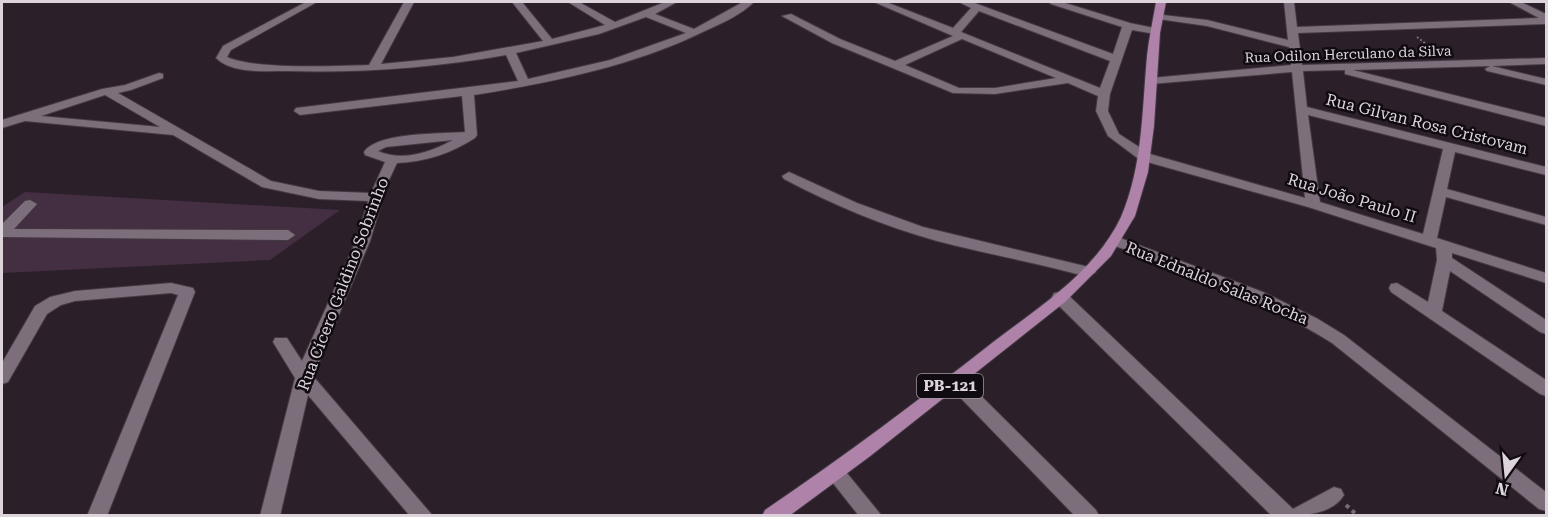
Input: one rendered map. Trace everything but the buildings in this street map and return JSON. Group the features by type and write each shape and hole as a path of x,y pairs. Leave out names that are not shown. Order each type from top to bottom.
{"main road":[{"name":"PB-121","path":"772,516 835,473 956,382 1060,297 1088,272 1115,241 1129,215 1145,157 1155,31 1161,2"}],"street":[{"path":"312,2 227,48 221,57 237,63 279,67 373,68 436,63 510,52 580,37 647,15 672,2"},
{"path":"373,68 409,2"},
{"path":"517,2 550,43"},
{"path":"573,2 614,26"},
{"path":"300,111 468,92 590,69 662,46 694,32 749,2"},
{"path":"879,2 1104,94 1128,26"},
{"path":"964,2 979,5 1115,59"},
{"path":"1054,2 1128,26 1155,31"},
{"path":"1289,2 1313,204"},
{"path":"1514,2 1546,20"},
{"path":"894,66 959,34 979,5"},
{"path":"647,15 694,32"},
{"path":"787,16 946,88 967,92 995,91 1066,80"},
{"path":"1158,16 1207,23 1294,45"},
{"path":"1294,30 1546,20"},
{"path":"510,52 524,82"},
{"name":"Rua Odilon Herculano da Silva","path":"1151,81 1297,68 1546,61"},
{"path":"1472,64 1546,82"},
{"path":"1330,67 1546,122"},
{"path":"2,124 106,91 127,88 159,75"},
{"path":"106,91 267,184 319,195 375,197"},
{"path":"468,92 471,135"},
{"name":"Rua João Paulo II","path":"1104,94 1102,111 1114,136 1145,157 1313,204 1439,248 1546,278"},
{"name":"Rua Gilvan Rosa Cristovam","path":"1300,109 1546,171"},
{"path":"22,118 177,132"},
{"path":"471,135 435,154 393,159 377,156 370,151 382,143 471,135"},
{"path":"1434,313 1441,191 1449,146"},
{"name":"Rua Cícero Galdino Sobrinho","path":"270,516 304,378 363,241 375,197 393,159"},
{"path":"789,176 829,198 902,225 964,243 1052,261 1088,272"},
{"path":"1441,191 1546,221"},
{"path":"2,233 30,204"},
{"path":"2,233 288,235"},
{"name":"Rua Ednaldo Salas Rocha","path":"1115,241 1256,296 1313,323 1347,346 1546,503"},
{"path":"1439,248 1546,328"},
{"path":"2,376 41,310 56,301 75,296 171,288 184,290 188,294 97,516"},
{"path":"1397,288 1546,389"},
{"path":"1060,297 1286,516"},
{"path":"281,342 304,378 423,516"},
{"path":"956,382 1089,516"},
{"path":"835,473 872,516"},
{"path":"1299,516 1334,495"}],"path":[{"path":"1401,26 1455,65"}],"shaded area":[{"path":"25,192 340,210 270,260 2,273 2,207"}]}
